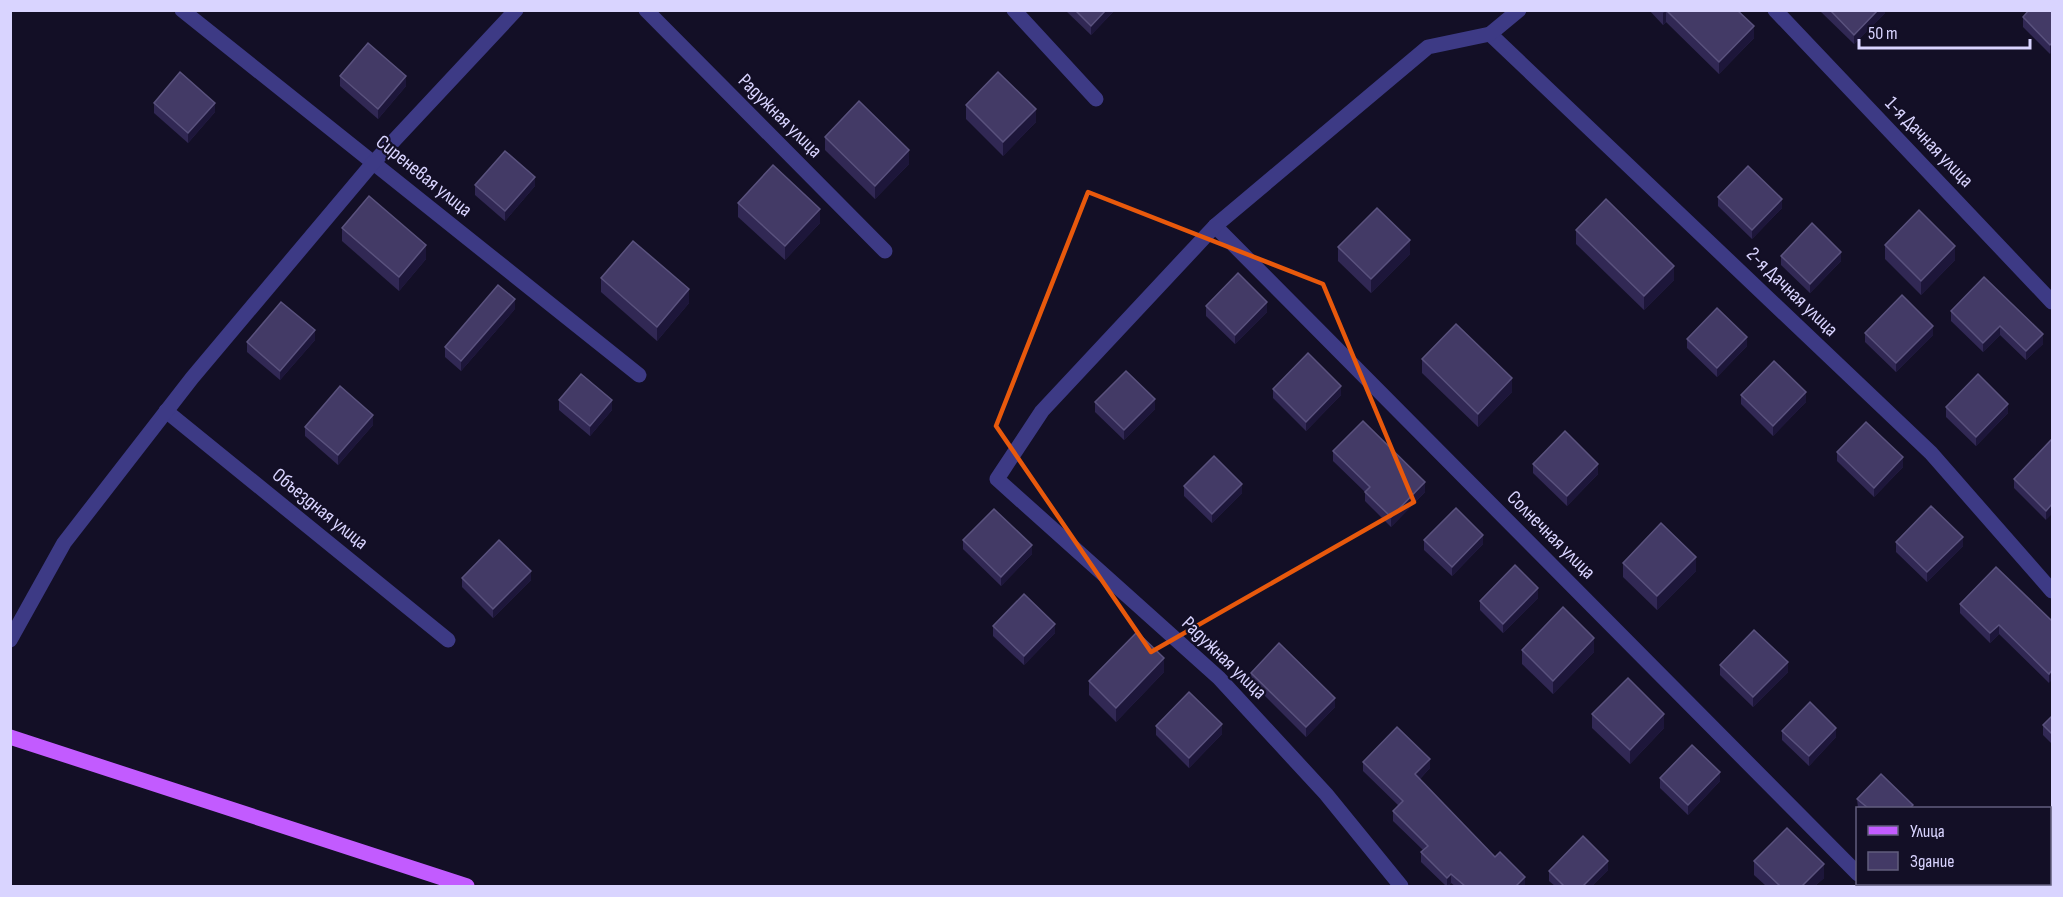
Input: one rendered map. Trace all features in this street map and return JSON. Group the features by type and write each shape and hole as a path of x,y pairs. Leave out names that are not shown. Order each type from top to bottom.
{"main road":[{"path":"10,736 467,886"}],"street":[{"name":"Сиреневая улица","path":"182,10 639,375"},
{"path":"10,640 64,543 166,411 373,163 516,10"},
{"name":"Радужная улица","path":"646,10 885,251"},
{"path":"1014,10 1096,99"},
{"path":"1215,226 1428,47 1490,34 1519,10"},
{"name":"1-я Дачная улица","path":"1775,10 2052,302"},
{"name":"2-я Дачная улица","path":"1490,34 1931,453 2052,591"},
{"name":"Радужная улица","path":"1215,226 1042,411 997,479 1220,678 1326,794 1401,886"},
{"name":"Солнечная улица","path":"1215,226 1856,873"},
{"name":"Объездная улица","path":"166,411 448,640"}],"highlighted area":[{"path":"1088,192 1323,284 1414,502 1151,652 996,426"}],"building":[{"path":"1075,10 1106,10 1091,26"},
{"path":"1666,10 1737,10 1754,26 1719,62"},
{"path":"1830,10 1878,10 1854,35"},
{"path":"2029,10 2052,10 2052,43 2050,45 2023,17"},
{"path":"368,43 406,76 378,109 340,76"},
{"path":"180,72 215,103 188,133 154,103"},
{"path":"998,72 1036,109 1003,142 966,105"},
{"path":"859,101 909,150 875,186 825,137"},
{"path":"505,151 535,177 505,211 475,185"},
{"path":"773,165 820,209 785,246 738,203"},
{"path":"1748,166 1782,199 1752,230 1718,197"},
{"path":"369,196 426,245 399,277 342,228"},
{"path":"1606,199 1674,266 1644,296 1576,230"},
{"path":"1377,208 1410,240 1371,279 1338,247"},
{"path":"1919,210 1955,246 1921,281 1885,245"},
{"path":"1812,223 1841,252 1810,284 1781,256"},
{"path":"633,241 689,289 657,327 601,278"},
{"path":"1238,273 1267,302 1235,335 1206,306"},
{"path":"1984,277 2043,334 2026,351 2000,326 1983,343 1951,311"},
{"path":"498,285 515,299 461,361 445,347"},
{"path":"1902,295 1933,326 1896,363 1865,333"},
{"path":"281,302 315,330 280,371 247,342"},
{"path":"1717,308 1747,337 1717,368 1687,339"},
{"path":"1456,324 1512,378 1478,414 1422,359"},
{"path":"1308,353 1341,386 1306,422 1273,389"},
{"path":"1774,361 1806,392 1773,426 1741,395"},
{"path":"1126,371 1155,399 1124,430 1095,402"},
{"path":"581,374 612,400 590,426 559,400"},
{"path":"1978,374 2008,404 1976,437 1946,407"},
{"path":"340,386 373,415 338,455 305,427"},
{"path":"1363,421 1425,482 1391,517 1365,492 1370,487 1333,451"},
{"path":"1866,422 1903,457 1874,488 1837,452"},
{"path":"1565,431 1598,464 1567,496 1533,464"},
{"path":"2052,439 2052,504 2046,511 2014,479"},
{"path":"1214,456 1242,484 1212,514 1184,486"},
{"path":"1931,506 1963,537 1927,572 1896,542"},
{"path":"1456,508 1483,535 1452,567 1424,540"},
{"path":"994,509 1032,545 1001,577 963,540"},
{"path":"1661,523 1696,557 1657,596 1623,563"},
{"path":"499,540 531,571 493,609 462,578"},
{"path":"1515,565 1538,588 1503,624 1480,601"},
{"path":"1996,567 2051,620 2052,618 2052,670 2049,674 1999,625 1990,633 1960,604"},
{"path":"1024,594 1055,624 1024,656 993,626"},
{"path":"1563,607 1594,638 1553,681 1522,650"},
{"path":"1754,630 1788,662 1753,697 1720,665"},
{"path":"1137,632 1164,658 1116,708 1089,681"},
{"path":"1279,643 1335,698 1306,727 1251,673"},
{"path":"1628,678 1664,714 1630,750 1592,714"},
{"path":"1189,692 1222,724 1189,758 1156,726"},
{"path":"1810,702 1836,728 1809,756 1782,731"},
{"path":"2052,716 2052,734 2043,725"},
{"path":"1397,727 1430,759 1415,774 1495,857 1500,852 1525,877 1516,886 1465,886 1451,874 1447,878 1421,852 1428,846 1393,811 1403,801 1363,762"},
{"path":"1692,745 1720,772 1688,805 1660,778"},
{"path":"1881,774 1913,805 1911,807 1867,807 1857,799"},
{"path":"1787,828 1824,864 1802,886 1780,886 1754,861"},
{"path":"1583,836 1608,861 1583,886 1564,886 1549,871"},
{"path":"1980,885 2044,886 1982,886"}]}
